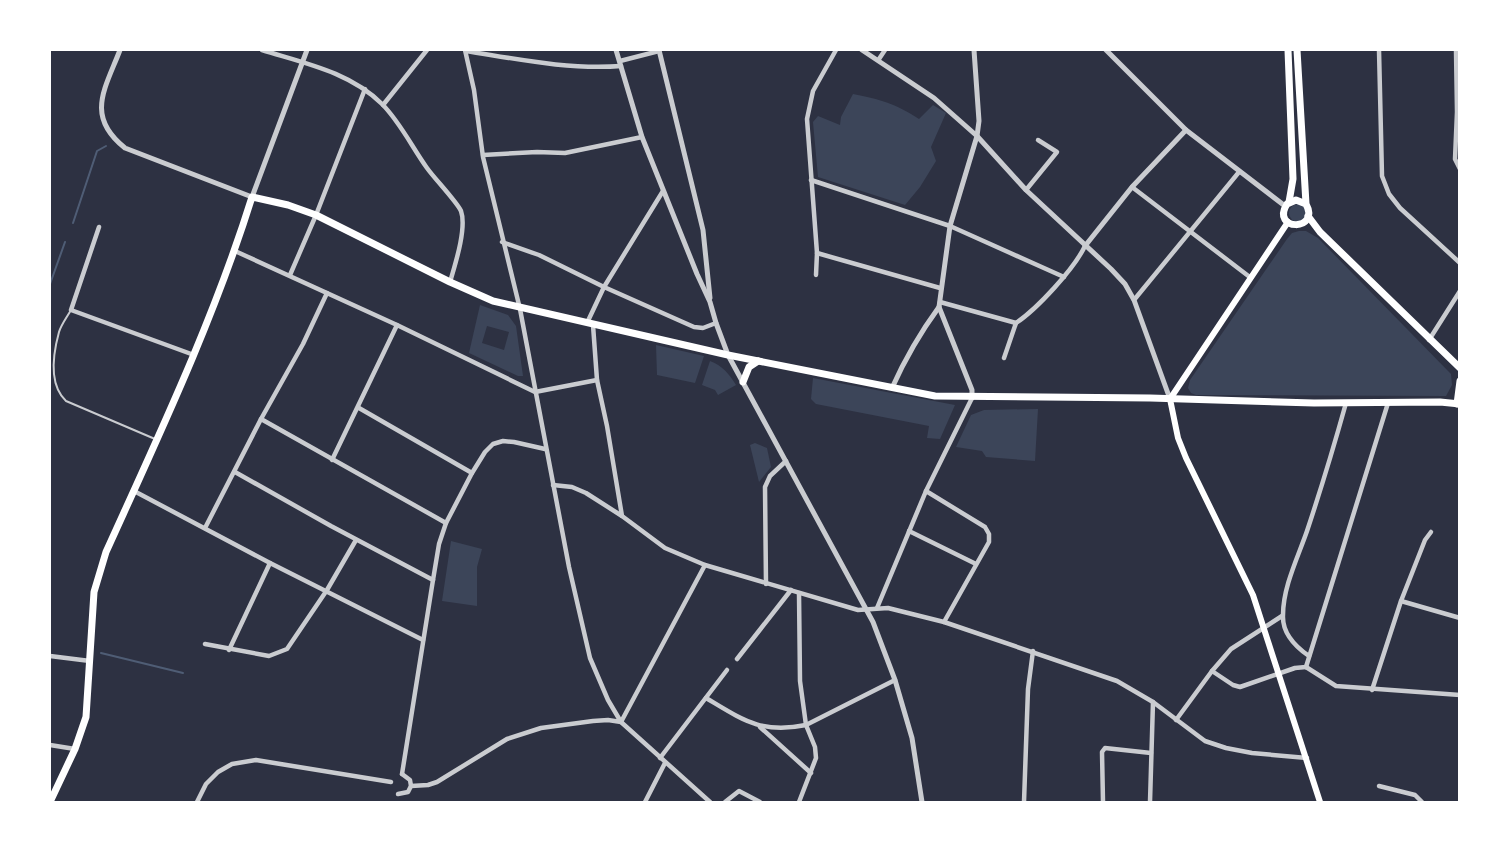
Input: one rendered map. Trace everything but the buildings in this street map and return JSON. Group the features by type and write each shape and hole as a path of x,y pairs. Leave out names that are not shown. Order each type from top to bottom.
{"main road":[{"path":"1288,50 1293,179 1284,217 1288,222 1296,225 1306,220 1309,212 1306,204 1298,50"},
{"path":"50,802 75,749 86,717 94,592 99,573 195,355 235,251 252,196 315,215 450,282 493,301 520,309 728,355 935,396 1458,404 1460,380 1450,359"},
{"path":"1287,204 1296,200 1306,204"},
{"path":"1306,220 1380,288 1460,368"},
{"path":"1288,222 1170,399 1182,448 1253,595 1320,802"},
{"path":"743,381 749,367 758,361"}],"street":[{"path":"120,50 103,95 101,109 102,119 113,138 125,148 252,196 307,50"},
{"path":"262,50 303,61 346,78 365,89 383,105 425,166 460,210 462,222 458,255 450,282"},
{"path":"383,105 427,50"},
{"path":"710,302 703,230 659,50 605,67 544,63 466,50 483,154 502,242 520,309 545,449 585,641 608,700 621,722 710,802"},
{"path":"616,50 642,137 710,302 728,355 867,611 895,680 912,738 922,802"},
{"path":"816,275 817,253 807,119 813,91 836,50"},
{"path":"862,50 879,59 934,98 977,136 1026,190 1111,268 1125,284 1134,300 1170,399"},
{"path":"879,59 885,50"},
{"path":"877,609 926,491 972,398 972,390 939,304 950,226 977,136 979,122 974,50"},
{"path":"1106,50 1186,130 1239,172 1287,204"},
{"path":"1379,50 1382,176 1389,194 1400,208 1460,262"},
{"path":"1456,50 1458,112 1455,159 1460,169"},
{"path":"290,275 365,89"},
{"path":"1004,358 1016,323 1064,277 1078,261 1085,246 1132,187 1186,130"},
{"path":"483,154 565,153 642,137"},
{"path":"1026,190 1057,152 1038,140"},
{"path":"1134,300 1239,172"},
{"path":"811,180 950,226 1064,277"},
{"path":"1132,187 1251,278"},
{"path":"622,516 597,380 590,324 604,287 663,191"},
{"path":"99,227 71,310 195,355"},
{"path":"502,242 539,255 694,327 703,328 716,323"},
{"path":"235,251 397,325 535,392 597,380"},
{"path":"817,253 940,288"},
{"path":"697,274 708,270"},
{"path":"1430,339 1460,291"},
{"path":"205,528 261,419 303,345 327,293"},
{"path":"939,304 1016,323"},
{"path":"892,388 905,359 939,304"},
{"path":"332,460 397,325"},
{"path":"1309,656 1297,647 1288,634 1282,616 1287,592 1322,488 1346,403"},
{"path":"1306,668 1388,403"},
{"path":"359,408 472,473"},
{"path":"261,419 446,523"},
{"path":"397,802 395,783 439,543 446,523 479,461 493,444 503,441 514,442 545,449"},
{"path":"766,584 765,487 770,476 786,461"},
{"path":"235,472 433,580"},
{"path":"553,485 572,487 622,516 665,548 705,565 858,610 901,610 944,622 1117,681 1153,702 1205,741 1226,748 1306,758"},
{"path":"134,491 423,640"},
{"path":"926,491 985,527 989,534 988,542 944,622"},
{"path":"909,531 976,564"},
{"path":"1372,690 1401,601 1425,540 1431,532"},
{"path":"205,644 269,656 287,649 327,590 356,540"},
{"path":"229,650 270,563"},
{"path":"621,722 705,565"},
{"path":"737,658 791,590"},
{"path":"799,593 800,681 806,725 815,747 816,758 799,802"},
{"path":"1401,601 1460,618"},
{"path":"1176,720 1231,649 1282,616"},
{"path":"1024,802 1028,689 1033,651"},
{"path":"50,656 90,661"},
{"path":"1212,671 1233,686 1240,687 1295,669 1306,668 1336,686 1460,695"},
{"path":"660,758 727,670"},
{"path":"760,727 777,729 806,725 895,680"},
{"path":"706,698 760,727 811,773"},
{"path":"1149,802 1153,702"},
{"path":"411,786 437,782 507,740 541,728 593,721 621,722"},
{"path":"50,744 75,749"},
{"path":"1103,802 1102,752 1105,748 1151,753"},
{"path":"197,802 206,784 218,772 232,764 256,760 395,783 410,780 411,786 408,792 395,783"},
{"path":"645,802 665,763"},
{"path":"1379,786 1415,795 1422,802"},
{"path":"725,802 739,791 760,802"}],"lane":[{"path":"71,310 60,331 54,370 55,383 60,395 66,401 157,440"}],"shaded area":[{"path":"853,94 888,103 919,119 933,105 946,113 931,147 936,161 920,187 905,205 818,177 813,122 818,116 840,125 841,117"},
{"path":"1298,204 1304,207 1307,213 1304,219 1298,222 1292,219 1289,213 1292,207"},
{"path":"1306,231 1318,238 1451,374 1452,385 1446,396 1196,395 1191,393 1188,388 1190,380 1287,239 1292,233"},
{"path":"480,305 508,315 516,326 523,376 518,376 469,353","holes":["487,326 509,332 504,350 482,343"]},
{"path":"656,345 704,356 695,383 657,375"},
{"path":"710,361 719,365 736,385 718,395 715,390 702,385"},
{"path":"813,378 955,405 940,439 927,438 929,426 816,404 811,399"},
{"path":"1038,409 1035,461 986,457 982,451 956,447 971,415 984,410"},
{"path":"755,443 767,448 771,467 759,482 750,445"},
{"path":"451,541 482,549 477,567 477,606 442,601"}],"waterway":[{"path":"73,223 97,151 106,146"},
{"path":"50,284 65,242"},
{"path":"101,653 183,673"}]}
